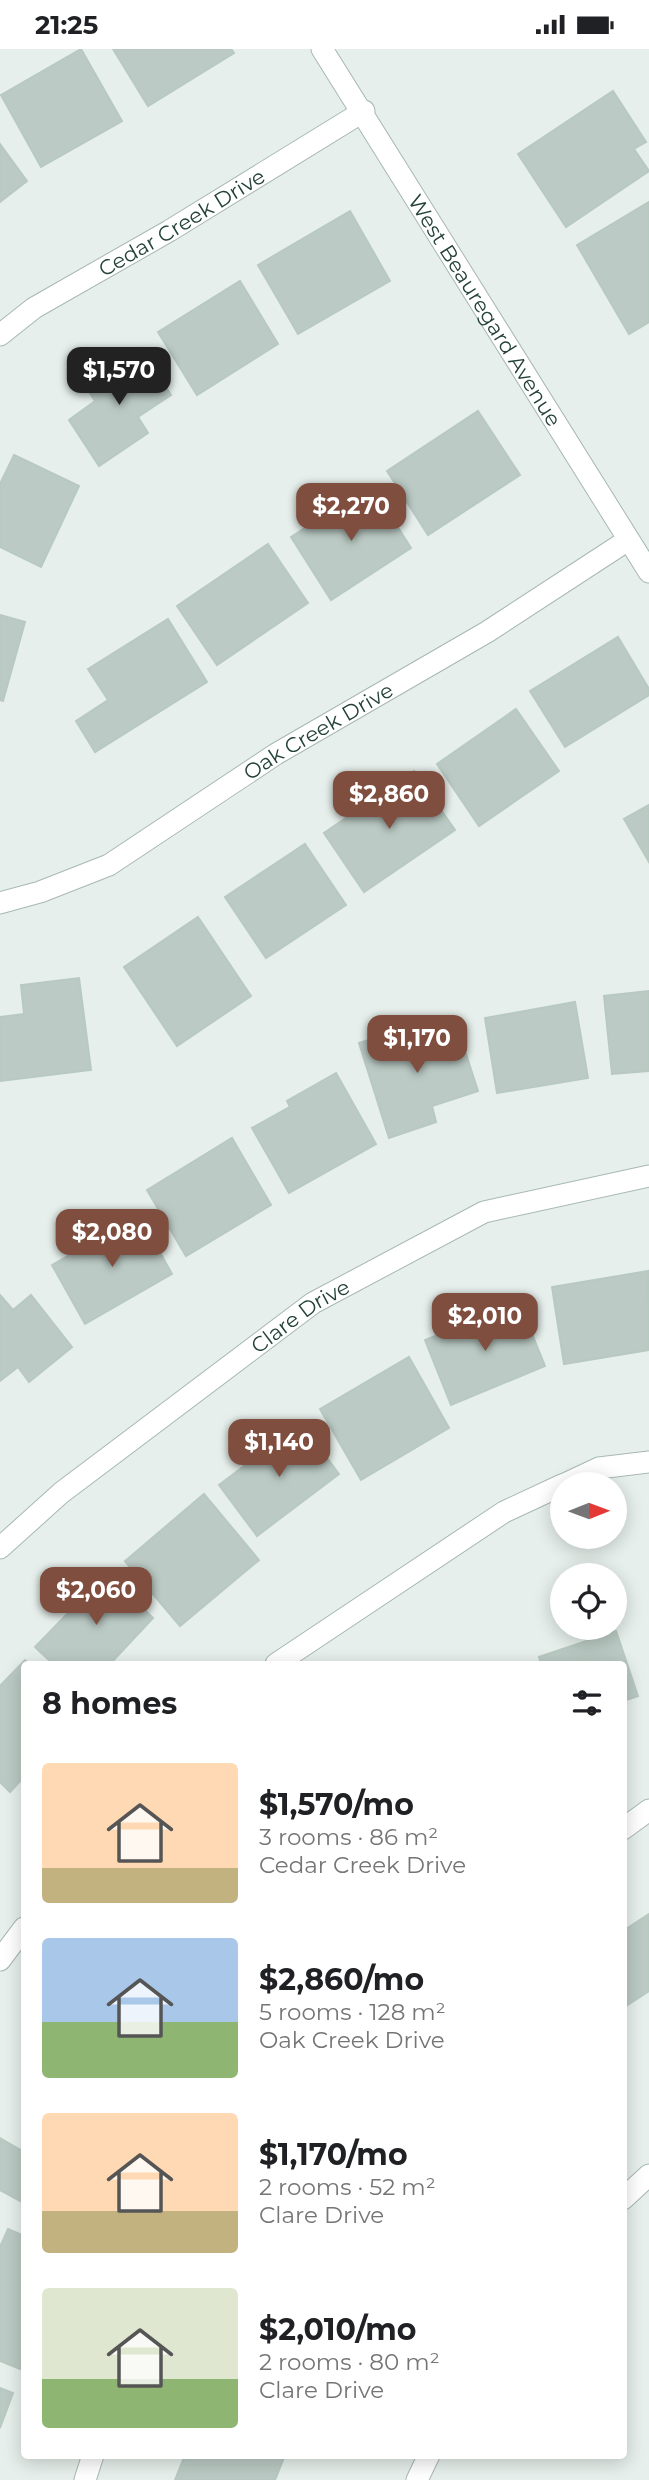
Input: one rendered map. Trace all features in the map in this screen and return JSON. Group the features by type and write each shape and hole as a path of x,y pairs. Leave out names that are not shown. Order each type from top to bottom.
{"street":[{"name":"West Beauregard Avenue","path":"322,49 364,111 649,572"},
{"name":"Cedar Creek Drive","path":"0,335 34,308 169,231 364,111"},
{"name":"Oak Creek Drive","path":"0,903 40,892 109,865 276,754 487,632 628,540"},
{"name":"Clare Drive","path":"0,1548 61,1493 313,1304 484,1212 649,1176"},
{"path":"590,1472 598,1468 649,1462"},
{"path":"280,1661 504,1512 550,1491"},
{"path":"627,1826 649,1810"},
{"path":"0,1960 21,1932"},
{"path":"627,2195 649,2175"},
{"path":"85,2480 92,2459"},
{"path":"417,2480 427,2459"}],"building":[{"path":"81,49 122,121 41,167 1,95"},
{"path":"113,49 231,49 234,53 148,106"},
{"path":"613,91 646,142 634,149 649,171 566,227 518,154"},
{"path":"0,144 27,181 0,202"},
{"path":"649,202 649,322 629,334 577,245"},
{"path":"350,211 390,281 298,334 258,265"},
{"path":"240,281 278,344 197,395 158,332"},
{"path":"140,348 171,395 138,417 148,433 99,466 69,420 95,401 85,385"},
{"path":"478,411 520,475 428,535 387,471"},
{"path":"14,455 79,486 41,567 0,547 0,484"},
{"path":"371,485 411,548 331,600 291,537"},
{"path":"268,544 308,603 217,665 177,606"},
{"path":"0,615 25,622 3,701 0,700"},
{"path":"168,619 207,682 95,752 76,721 108,700 88,669"},
{"path":"618,637 649,689 649,695 565,747 530,691"},
{"path":"516,709 559,771 479,826 437,764"},
{"path":"414,771 455,830 364,892 324,833"},
{"path":"649,805 649,862 624,819"},
{"path":"305,844 346,905 266,958 225,897"},
{"path":"198,917 251,996 177,1046 124,967"},
{"path":"79,978 91,1070 0,1081 0,1017 24,1014 21,985"},
{"path":"649,991 649,1071 612,1074 604,996"},
{"path":"575,1002 588,1078 497,1093 485,1018"},
{"path":"456,1023 478,1091 432,1106 436,1122 389,1138 359,1043 405,1029 408,1038"},
{"path":"336,1073 376,1144 289,1193 252,1128 290,1107 287,1101"},
{"path":"232,1138 271,1205 186,1256 147,1190"},
{"path":"139,1215 172,1274 85,1324 52,1265"},
{"path":"648,1271 649,1350 564,1364 552,1287"},
{"path":"0,1295 13,1310 31,1295 72,1347 29,1382 18,1367 0,1381"},
{"path":"519,1302 545,1366 451,1405 425,1340"},
{"path":"409,1357 449,1428 361,1480 320,1409"},
{"path":"301,1423 339,1474 257,1536 219,1485"},
{"path":"204,1494 259,1560 180,1626 125,1561"},
{"path":"107,1573 153,1618 113,1661 50,1661 35,1647"},
{"path":"589,1640 619,1640 626,1661 540,1661 539,1657"},
{"path":"21,1664 21,1780 10,1792 0,1782 0,1686"},
{"path":"627,1664 638,1696 627,1700"},
{"path":"649,1914 649,1991 627,2005 627,1928"},
{"path":"0,2138 21,2150 21,2201 0,2190"},
{"path":"8,2229 21,2235 20,2369 0,2361 0,2247"},
{"path":"0,2388 13,2393 0,2428"},
{"path":"183,2459 283,2459 275,2480 175,2480"}]}
